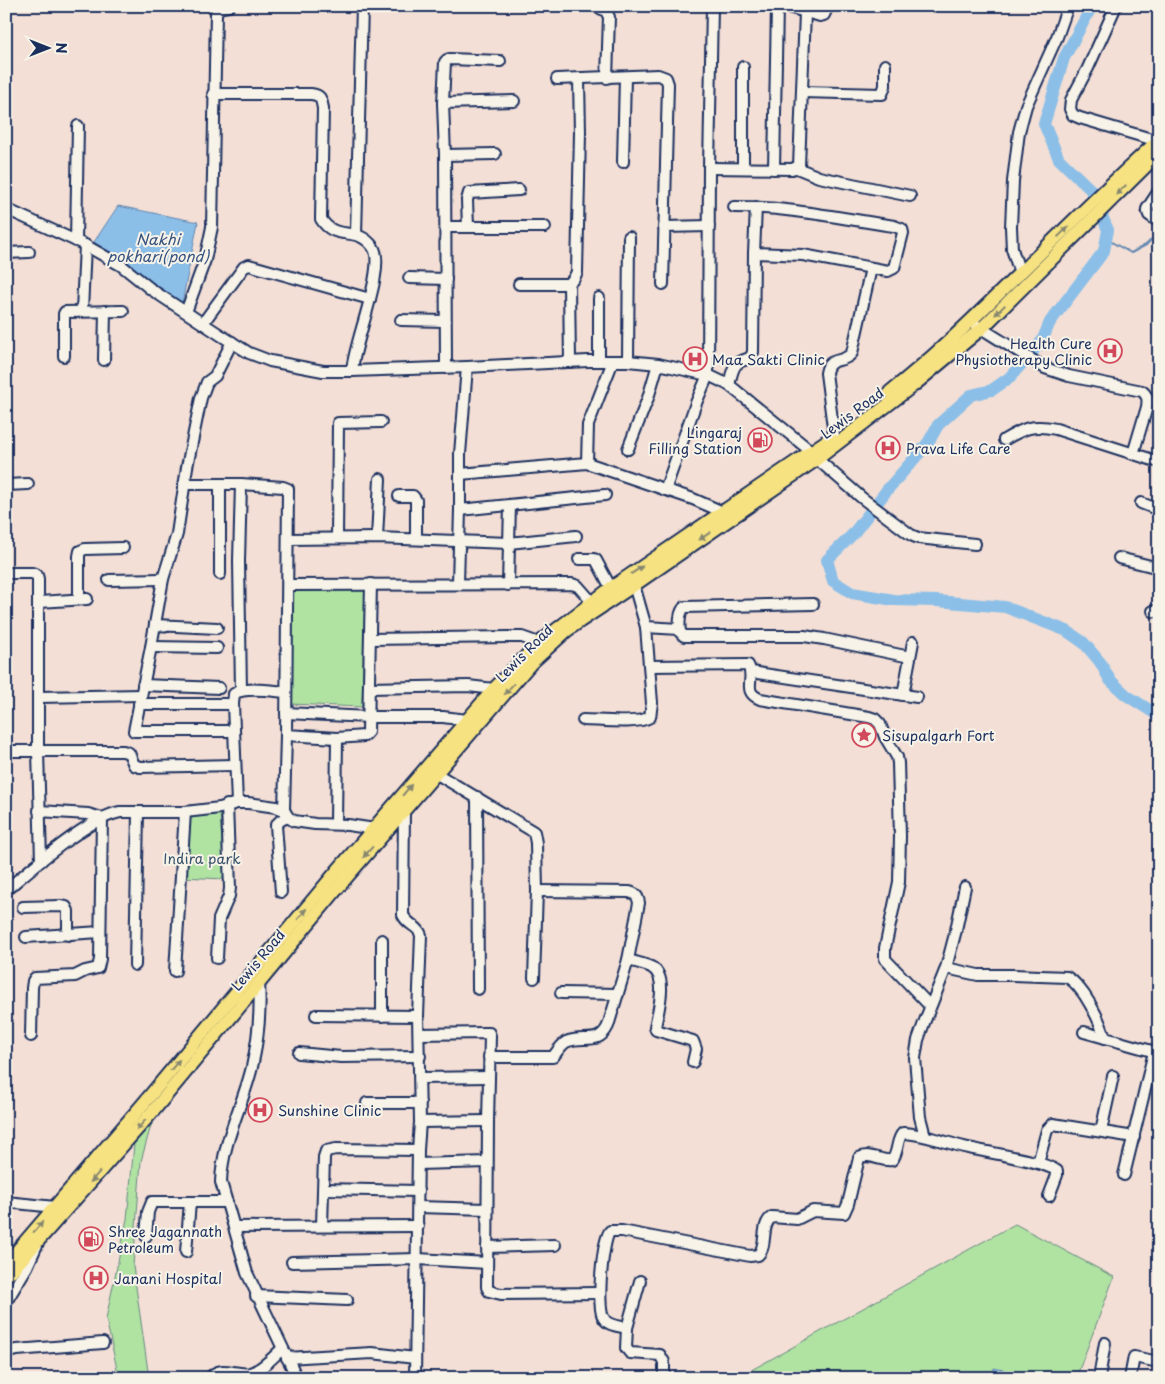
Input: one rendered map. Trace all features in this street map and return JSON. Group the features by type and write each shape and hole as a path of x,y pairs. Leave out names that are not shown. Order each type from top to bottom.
{"main road":[{"name":"Lewis Road","path":"6,1264 55,1207 149,1107 341,874 437,774 483,718 538,657 580,621 634,586 915,384 1028,271 1156,148"},
{"name":"Lewis Road","path":"814,455 834,435 976,325"},
{"name":"Lewis Road","path":"225,1015 259,983 375,829 467,720 539,643 611,588 722,512 765,490"},
{"name":"Lewis Road","path":"6,1277 38,1242 123,1136"}],"street":[{"path":"186,312 205,260 212,227 216,13 219,8 229,6"},
{"path":"356,234 362,6"},
{"path":"594,6 606,11 609,17 607,78"},
{"path":"665,490 708,375 712,6"},
{"path":"774,169 777,6 789,7 820,16 824,15 828,6"},
{"path":"1028,271 1012,249 1013,181 1019,132 1026,106 1057,37 1068,6"},
{"path":"1116,6 1071,100 1070,109 1073,115 1156,148"},
{"path":"797,168 800,160 805,13"},
{"path":"446,368 444,69 447,60 500,61"},
{"path":"802,92 882,94 885,86 886,64"},
{"path":"743,67 744,168"},
{"path":"557,79 658,75 666,78 668,84 663,284"},
{"path":"623,162 625,77"},
{"path":"570,362 569,284 574,278 578,265 579,79"},
{"path":"213,94 311,94 321,98 321,219 328,227 335,231 343,234 356,234 369,242 374,249 376,257 370,300 352,371"},
{"path":"443,102 514,101"},
{"path":"78,126 82,311"},
{"path":"445,155 495,154"},
{"path":"709,168 797,168 819,177 910,196"},
{"path":"468,227 467,200 469,193 519,190"},
{"path":"1159,191 1147,209 1149,215 1159,222"},
{"path":"734,207 802,211 894,226 902,229 903,232 894,268 888,271 804,255 754,252"},
{"path":"729,385 733,368 737,364 748,360 753,352 756,207"},
{"path":"6,209 80,243 122,266 152,290 249,353 270,361 323,370 352,371 628,361 658,364 708,375 729,385 814,455 862,498 918,538 975,544"},
{"path":"664,227 709,226"},
{"path":"446,227 545,227"},
{"path":"628,361 629,237"},
{"path":"6,253 29,252"},
{"path":"204,323 244,267 249,264 370,300"},
{"path":"834,435 826,373 827,366 830,362 848,357 852,353 871,268"},
{"path":"409,278 446,279"},
{"path":"519,284 569,284"},
{"path":"599,298 599,361"},
{"path":"104,360 105,311"},
{"path":"64,356 65,312 123,311"},
{"path":"401,320 445,321"},
{"path":"976,325 1045,368 1070,376 1142,391 1146,394 1148,399 1147,407 1134,454"},
{"path":"232,342 215,376 207,382 201,398 184,484 177,534 163,579 134,731 234,731"},
{"path":"587,463 588,425 613,361"},
{"path":"628,449 648,398 658,364"},
{"path":"458,583 460,445 467,367"},
{"path":"337,538 338,423 381,422"},
{"path":"1004,440 1023,429 1043,426 1159,462"},
{"path":"460,474 587,463 693,499 722,512"},
{"path":"377,538 380,479"},
{"path":"6,485 28,484"},
{"path":"184,484 241,484 288,489 286,814 276,825 281,892"},
{"path":"220,484 220,574"},
{"path":"241,484 241,691"},
{"path":"460,510 605,495"},
{"path":"400,496 413,496 416,500 416,539"},
{"path":"1141,503 1159,510"},
{"path":"508,585 510,504"},
{"path":"288,539 377,538 509,543 576,536"},
{"path":"39,602 83,599 80,551 85,549 123,548"},
{"path":"1119,558 1159,568"},
{"path":"579,559 596,560 611,588"},
{"path":"6,573 32,573 37,575 39,602 38,751 40,861"},
{"path":"109,580 163,579"},
{"path":"286,734 337,738 364,736 368,732 371,584"},
{"path":"288,585 572,584 578,586 592,602"},
{"path":"583,720 637,721 650,717 652,703 646,627 634,586"},
{"path":"813,604 689,606 682,609 680,628 682,635 688,636 795,636 817,638 910,657"},
{"path":"155,625 217,628"},
{"path":"646,627 680,628"},
{"path":"370,639 522,637 539,643"},
{"path":"903,695 913,642"},
{"path":"151,647 217,648"},
{"path":"650,666 748,665 751,672 749,690 754,697 760,700 869,717 875,719 880,724 898,763 900,836 899,882 885,959 930,1006"},
{"path":"751,672 917,698"},
{"path":"369,688 468,686 494,689"},
{"path":"39,697 141,695 219,688"},
{"path":"217,958 219,919 229,896 230,888 235,765 234,694 241,691 286,692"},
{"path":"141,695 233,704"},
{"path":"286,713 369,717 443,717 467,720"},
{"path":"336,824 337,738"},
{"path":"6,751 126,752 129,753 134,765 140,767 235,765"},
{"path":"437,774 534,832 536,844 534,978"},
{"path":"477,797 478,989"},
{"path":"6,890 40,861 102,818 120,812 185,812 220,808 232,804 266,805 286,814 294,821 375,829"},
{"path":"404,810 403,915 408,924 416,928 421,935 418,1016 421,1078 418,1150 415,1378"},
{"path":"39,811 88,814 102,818"},
{"path":"175,971 185,812"},
{"path":"135,965 138,813"},
{"path":"31,1036 33,981 39,977 75,976 98,968 100,960 102,818"},
{"path":"925,1136 920,1117 915,1058 918,1040 946,968 965,887"},
{"path":"489,1057 553,1057 565,1043 578,1039 600,1037 605,1033 608,1026 628,960 639,902 634,893 536,891"},
{"path":"23,907 66,907 68,911 68,935"},
{"path":"26,937 100,932"},
{"path":"382,940 382,1016"},
{"path":"628,960 652,968 657,972 662,983 656,1030 693,1041 696,1049 693,1062"},
{"path":"946,968 978,975 1012,974 1067,977 1072,980 1093,1011 1101,1025 1105,1038"},
{"path":"259,983 261,1005 252,1067 225,1152 221,1182 247,1273 256,1296 297,1378"},
{"path":"561,993 618,994"},
{"path":"316,1015 418,1016"},
{"path":"1084,1032 1156,1052 1124,1175"},
{"path":"419,1034 489,1033 490,1036 487,1162 487,1286 489,1291 494,1294 600,1293"},
{"path":"299,1053 341,1057 420,1056"},
{"path":"1101,1131 1113,1076"},
{"path":"421,1078 488,1078"},
{"path":"367,1103 420,1103"},
{"path":"420,1122 488,1121"},
{"path":"1038,1163 1047,1130 1053,1124 1134,1137"},
{"path":"627,1328 612,1325 603,1319 600,1293 604,1251 607,1235 610,1231 622,1231 750,1256 758,1255 762,1250 766,1224 769,1220 776,1217 797,1218 813,1211 844,1213 859,1158 867,1156 892,1160 896,1155 901,1134 925,1136 1038,1163 1056,1171 1057,1175 1048,1196"},
{"path":"322,1226 324,1157 326,1151 330,1149 418,1150"},
{"path":"418,1164 487,1162"},
{"path":"324,1190 418,1191"},
{"path":"6,1202 55,1207"},
{"path":"146,1236 148,1212 152,1202 227,1202"},
{"path":"186,1252 190,1202"},
{"path":"418,1207 487,1208"},
{"path":"234,1226 418,1226"},
{"path":"6,1302 28,1267 38,1242"},
{"path":"487,1247 555,1245"},
{"path":"292,1262 418,1259 487,1263"},
{"path":"640,1281 627,1328 626,1343 628,1352 660,1355 664,1362 664,1378"},
{"path":"256,1296 347,1300"},
{"path":"6,1352 103,1344"},
{"path":"1099,1378 1105,1344"},
{"path":"210,1378 214,1372 222,1370 249,1373 284,1354 372,1353 416,1358"},
{"path":"1130,1378 1134,1357 1159,1362"}],"green space":[{"path":"365,590 362,707 290,704 291,591"},
{"name":"Indira park","path":"220,810 224,879 182,877 184,815"},
{"path":"152,1122 141,1161 133,1266 149,1378 119,1378 106,1319 127,1219 134,1144"},
{"path":"1015,1224 1114,1277 1076,1378 737,1378"}],"water":[{"name":"Nakhi pokhari(pond)","path":"118,206 198,222 182,303 94,242"},
{"path":"994,1368 1038,1378 992,1378"}],"waterway":[{"path":"1092,6 1064,58 1044,124 1059,159 1091,190 1108,230 1104,251 1050,322 1042,341 1009,378 992,390 971,395 938,425 928,443 887,490 853,534 827,560 833,581 852,593 894,600 937,601 1005,607 1067,631 1084,643 1100,662 1110,680 1126,695 1159,716"},
{"path":"1106,239 1131,253 1146,245 1159,232"}],"place":[{"name":"Health Cure Physiotherapy Clinic","path":"1110,351"},
{"name":"Maa Sakti Clinic","path":"695,359"},
{"name":"Lingaraj Filling Station","path":"760,440"},
{"name":"Prava Life Care","path":"888,448"},
{"name":"Sisupalgarh Fort","path":"864,735"},
{"name":"Sunshine Clinic","path":"260,1110"},
{"name":"Shree Jagannath Petroleum","path":"91,1239"},
{"name":"Janani Hospital","path":"96,1278"}]}
